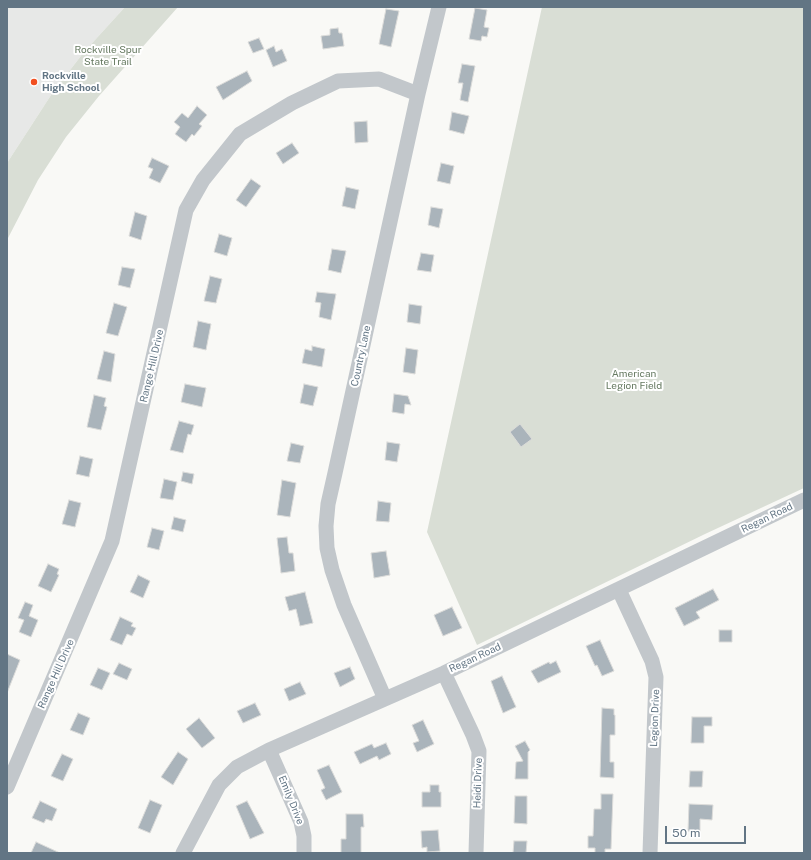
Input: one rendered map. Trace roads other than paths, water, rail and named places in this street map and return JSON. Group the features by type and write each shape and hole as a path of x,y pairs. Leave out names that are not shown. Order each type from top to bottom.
{"street":[{"name":"Country Lane","path":"385,699 344,606 332,570 327,548 326,526 330,497 418,94 439,7"},
{"name":"Range Hill Drive","path":"7,787 112,541 186,210 203,180 240,134 292,103 338,81 379,79 418,94"},
{"name":"Regan Road","path":"183,853 219,785 237,767 269,750 444,673 804,500"},
{"name":"Legion Drive","path":"619,590 652,661 656,677 650,853"},
{"name":"Heidi Drive","path":"444,673 479,751 476,853"},
{"name":"Emily Drive","path":"269,750 301,822 304,836 304,853"}],"place":[{"name":"Rockville High School","path":"34,82"}],"park label":[{"name":"Rockville Spur State Trail","path":"108,56"},
{"name":"American Legion Field","path":"634,380"}]}
